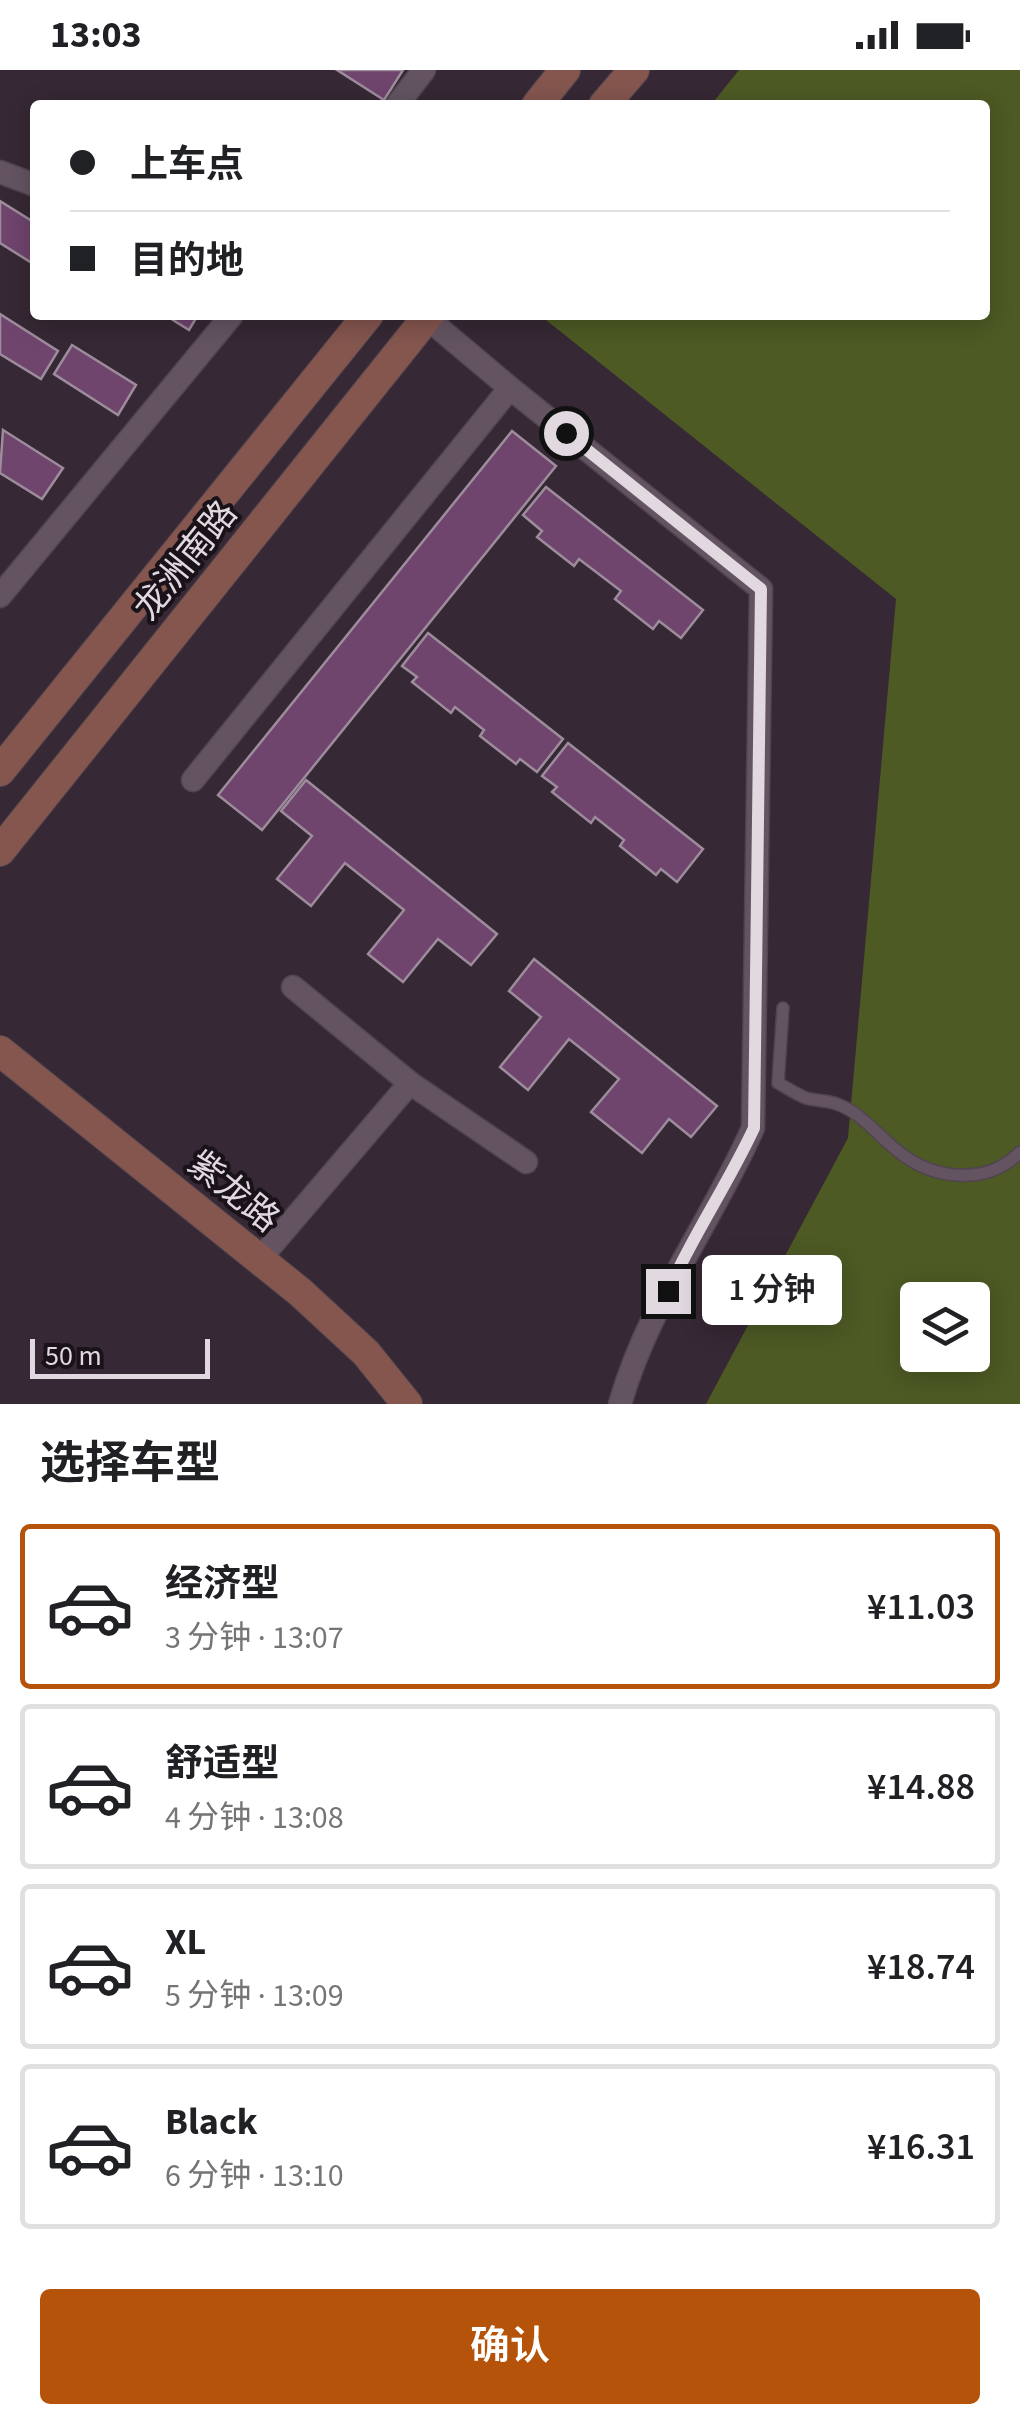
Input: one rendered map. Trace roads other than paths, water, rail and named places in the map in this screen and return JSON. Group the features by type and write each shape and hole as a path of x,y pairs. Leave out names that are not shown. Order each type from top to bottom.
{"main road":[{"path":"541,100 565,70"},
{"path":"608,100 634,70"},
{"name":"龙洲南路","path":"0,771 364,320"},
{"name":"龙洲南路","path":"0,851 426,320"},
{"path":"0,746 32,732"},
{"name":"紫龙路","path":"0,1051 300,1292 366,1353 407,1404"}],"street":[{"path":"400,100 424,70"},
{"path":"0,172 30,183"},
{"path":"0,596 228,320"},
{"path":"431,320 510,388 761,589 754,1128 730,1178 681,1261 620,1404"},
{"path":"194,780 510,388"},
{"path":"292,987 410,1082 526,1162"},
{"path":"258,1260 410,1082"}],"lane":[{"path":"784,1008 778,1083 808,1099 836,1103 872,1125 899,1152 933,1172 972,1176 1006,1166 1020,1152"}]}
